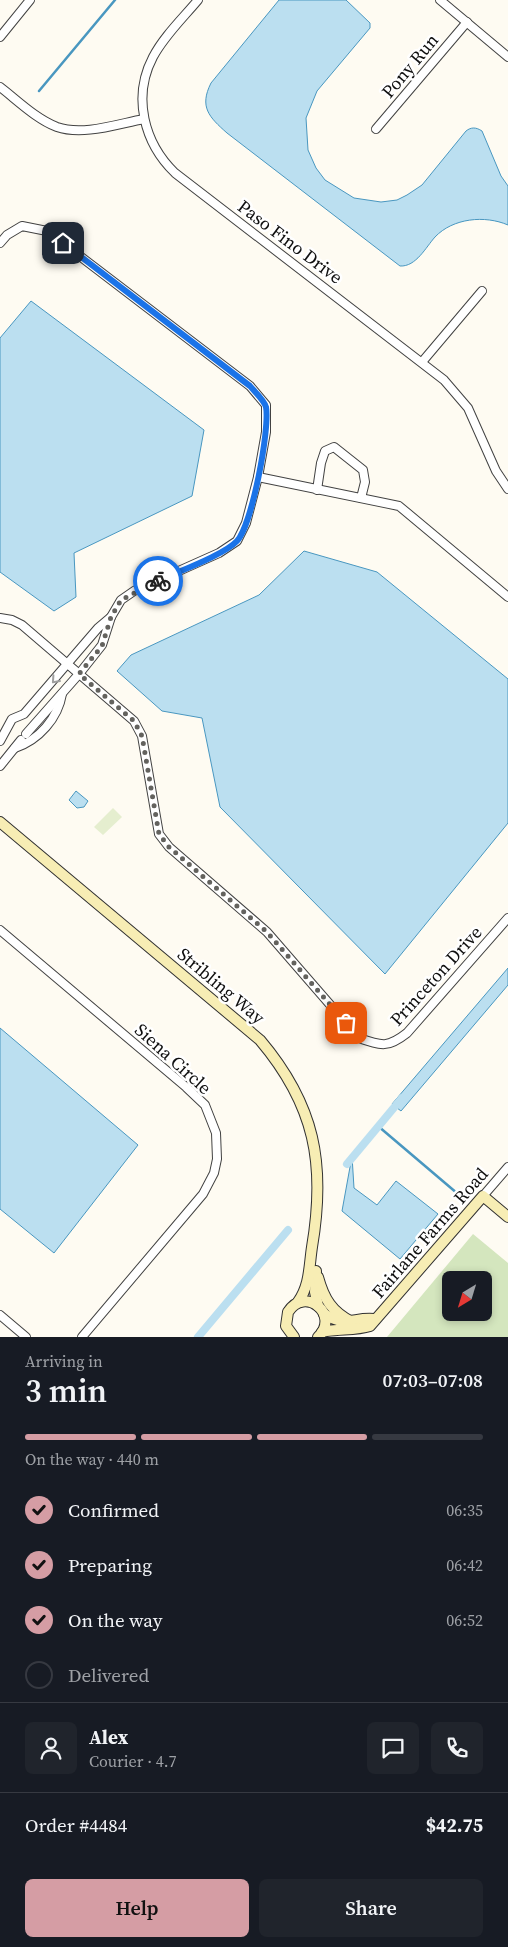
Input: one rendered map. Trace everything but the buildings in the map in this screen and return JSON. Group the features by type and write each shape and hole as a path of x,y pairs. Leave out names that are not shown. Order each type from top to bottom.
{"street":[{"path":"0,37 30,0"},
{"name":"Paso Fino Drive","path":"198,0 164,41 153,57 148,69 142,94 144,119 152,143 166,164 175,173 444,380 462,399 475,422 496,471 508,488"},
{"path":"440,0 508,57"},
{"name":"Pony Run","path":"376,129 467,22"},
{"path":"0,87 45,121 69,130 84,130 144,119"},
{"path":"0,243 7,235 22,226 47,231 250,386 266,405 266,432 258,477 246,523 237,541 219,553 121,600 111,617 102,646 0,766"},
{"path":"422,362 482,291"},
{"path":"317,490 325,451 334,447 363,470 365,482 360,498"},
{"path":"258,477 399,506 508,597"},
{"path":"0,741 12,719 24,714 98,628 111,617"},
{"path":"0,618 12,620 22,625 79,674"},
{"name":"Princeton Drive","path":"79,674 134,721 142,736 159,834 169,847 267,932 359,1038 381,1046 395,1042 407,1032 508,918"},
{"path":"15,748 26,744 40,733 60,708 63,692"},
{"path":"21,716 40,733"},
{"name":"Stribling Way","path":"0,822 253,1034 278,1060 292,1083 305,1110 317,1166 315,1235 308,1280 298,1302 290,1308 286,1316 286,1326 294,1337"},
{"name":"Siena Circle","path":"0,930 186,1087 205,1106 216,1133 217,1159 214,1172 203,1194 82,1337"},
{"name":"Fairlane Farms Road","path":"320,1334 374,1319 386,1309 508,1167"},
{"path":"483,1196 508,1217"},
{"name":"Stribling Way","path":"315,1235 318,1248 315,1292 326,1321 320,1334"},
{"path":"316,1271 328,1303 340,1316 354,1326 337,1337"},
{"name":"Fairlane Farms Road","path":"298,1302 308,1301 338,1321 354,1326"},
{"path":"0,1315 26,1337"}],"green space":[{"path":"113,808 122,817 103,835 94,827"},
{"path":"473,1234 508,1263 508,1337 387,1337 442,1271 442,1321 492,1321 492,1271 442,1271"}],"water":[{"path":"279,0 346,0 370,23 370,28 317,91 306,118 308,150 316,168 325,180 354,198 381,202 397,200 422,185 466,131 476,128 482,131 501,176 508,186 508,225 480,219 460,222 442,231 435,237 416,260 400,266 227,133 211,116 206,105 211,83"},
{"path":"31,301 204,430 192,496 74,553 76,597 54,611 0,572 0,338"},
{"path":"304,551 377,572 508,679 508,823 385,974 220,807 202,718 162,711 117,671 131,655 259,595"},
{"path":"76,791 88,801 84,807 77,808 69,800"},
{"path":"508,968 508,985 401,1111 392,1104"},
{"path":"0,1028 138,1145 54,1253 0,1209"},
{"path":"352,1156 354,1188 377,1205 396,1181 438,1214 400,1259 342,1211"}],"waterway":[{"path":"39,91 115,0"},
{"path":"347,1164 402,1098"},
{"path":"378,1126 458,1194"},
{"path":"198,1337 288,1230"}],"way so far":[{"path":"158,581 121,600 111,617 102,646 79,674 134,721 142,736 159,834 169,847 267,932 346,1023"}],"route":[{"path":"63,243 250,386 266,405 266,432 258,477 246,523 237,541 219,553 158,581"}]}
